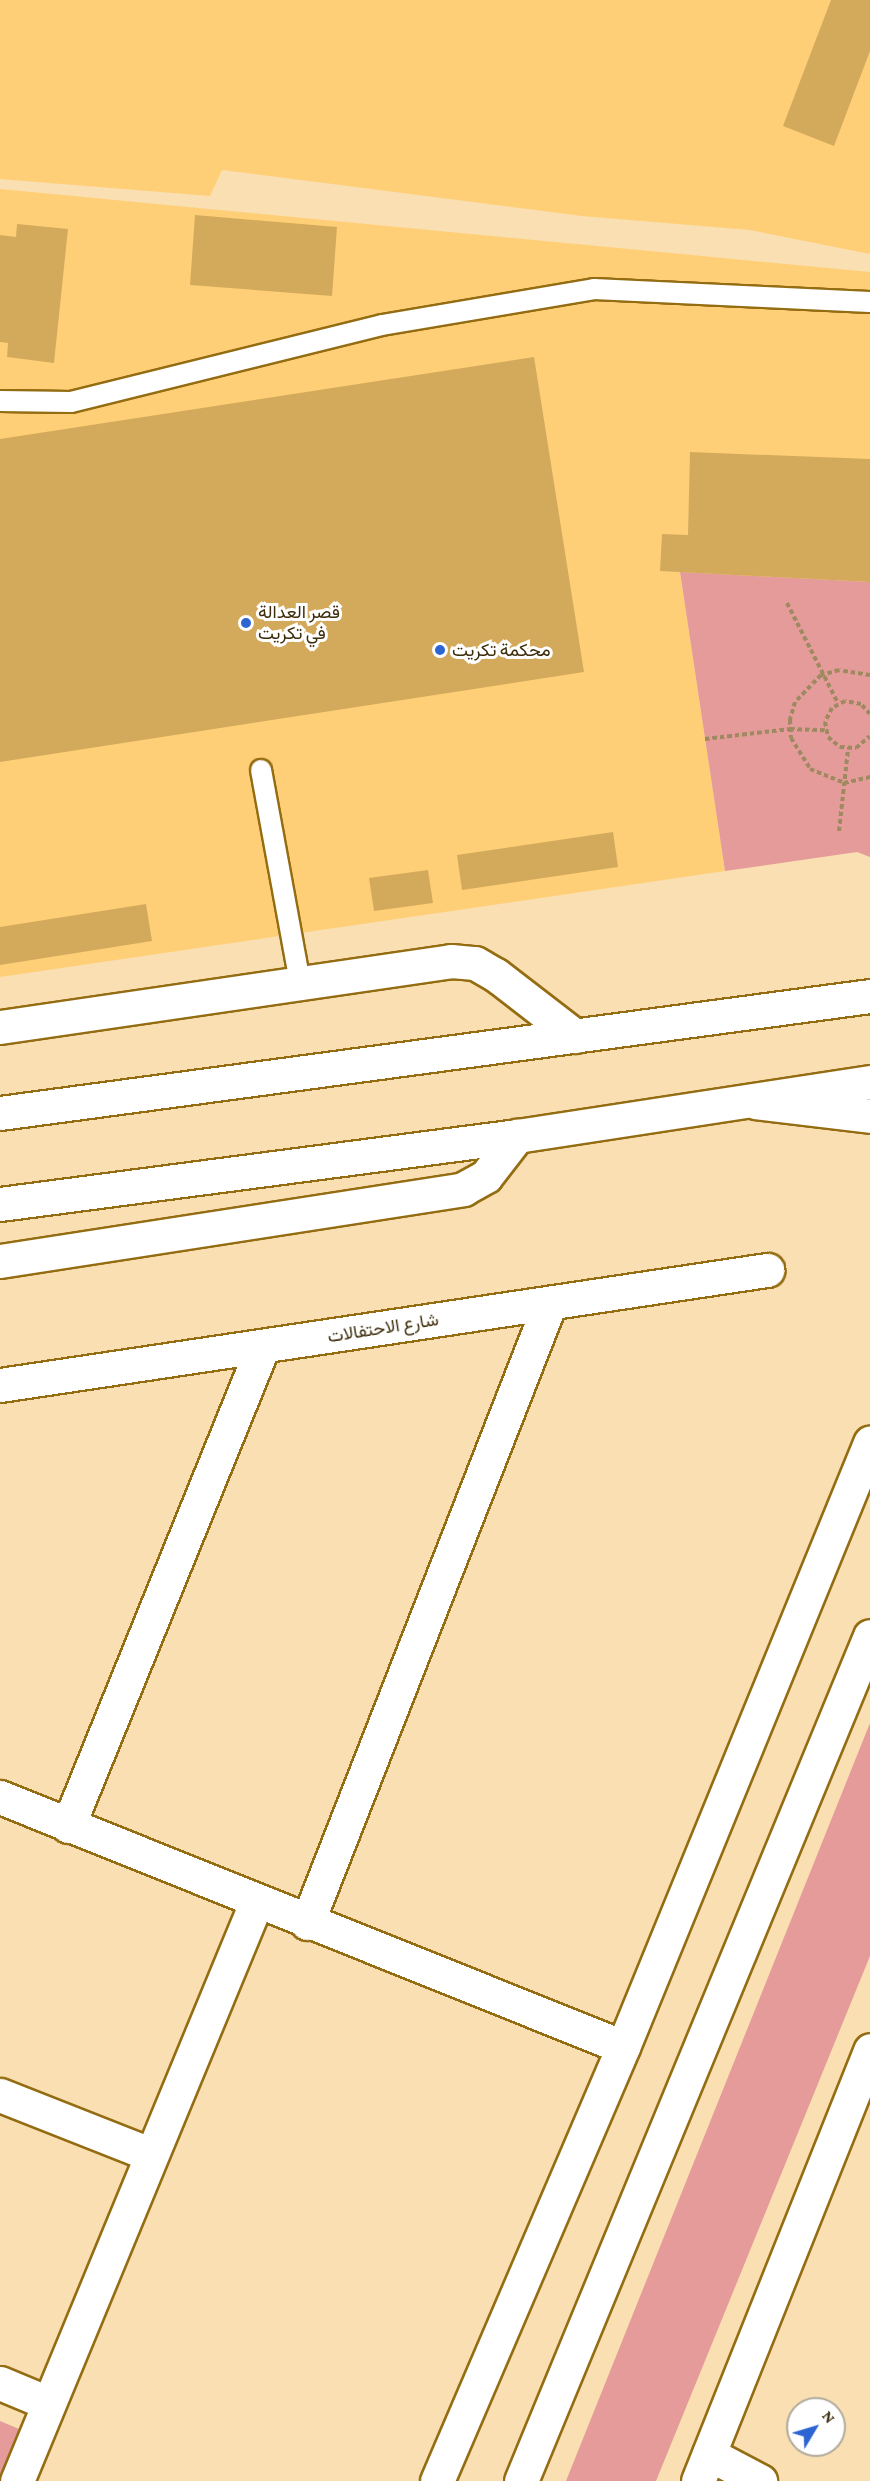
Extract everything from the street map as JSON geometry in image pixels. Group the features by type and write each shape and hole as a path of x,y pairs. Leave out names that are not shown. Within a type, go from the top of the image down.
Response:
{"street":[{"path":"0,1026 451,961 475,963 530,997 575,1036"},
{"path":"0,1113 870,996"},
{"path":"0,1204 517,1136 755,1102 870,1082"},
{"path":"755,1102 870,1116"},
{"path":"0,1261 464,1189 486,1176 517,1136"},
{"name":"شارع الاحتفالات","path":"0,1385 767,1270"},
{"path":"306,1923 550,1303"},
{"path":"68,1826 263,1346"},
{"path":"437,2481 623,2047 870,1443"},
{"path":"521,2481 870,1636"},
{"path":"0,1797 255,1903 623,2047"},
{"path":"17,2481 255,1903"},
{"path":"760,2481 704,2467 870,2050"},
{"path":"0,2094 150,2154"},
{"path":"0,2383 48,2403"}],"lane":[{"path":"0,401 71,402 382,325 594,289 870,302"},
{"path":"261,770 300,982"}],"path":[{"path":"787,603 821,675 838,703"},
{"path":"870,675 839,670 821,675 795,702 790,729 798,755 810,770 844,783 870,777"},
{"path":"848,749 833,743 825,730 827,714 838,703 853,701 869,710"},
{"path":"705,739 790,729 825,730"},
{"path":"848,749 870,736"},
{"path":"839,831 848,749"}],"shaded area":[{"path":"0,0 870,0 870,254 750,230 582,216 222,170 210,196 0,179"},
{"path":"0,189 870,272 870,582 680,573 725,871 0,977"},
{"path":"680,572 870,582 870,857 857,852 725,871"},
{"path":"870,1723 870,1956 656,2481 566,2481"},
{"path":"0,2421 19,2429 0,2475"}],"building":[{"path":"831,0 870,0 870,51 834,146 783,126"},
{"path":"195,215 337,227 332,296 190,285"},
{"path":"17,224 68,229 54,363 7,357 8,343 0,342 0,235 16,237"},
{"path":"534,357 584,672 0,762 0,439"},
{"path":"690,452 870,459 870,582 660,571 662,534 688,535"},
{"path":"613,832 618,867 462,890 457,855"},
{"path":"428,870 433,903 374,911 369,878"},
{"path":"146,904 152,941 0,965 0,927"}],"place":[{"name":"قصر العدالة في تكريت","path":"246,623"},
{"name":"محكمة تكريت","path":"440,650"}]}
